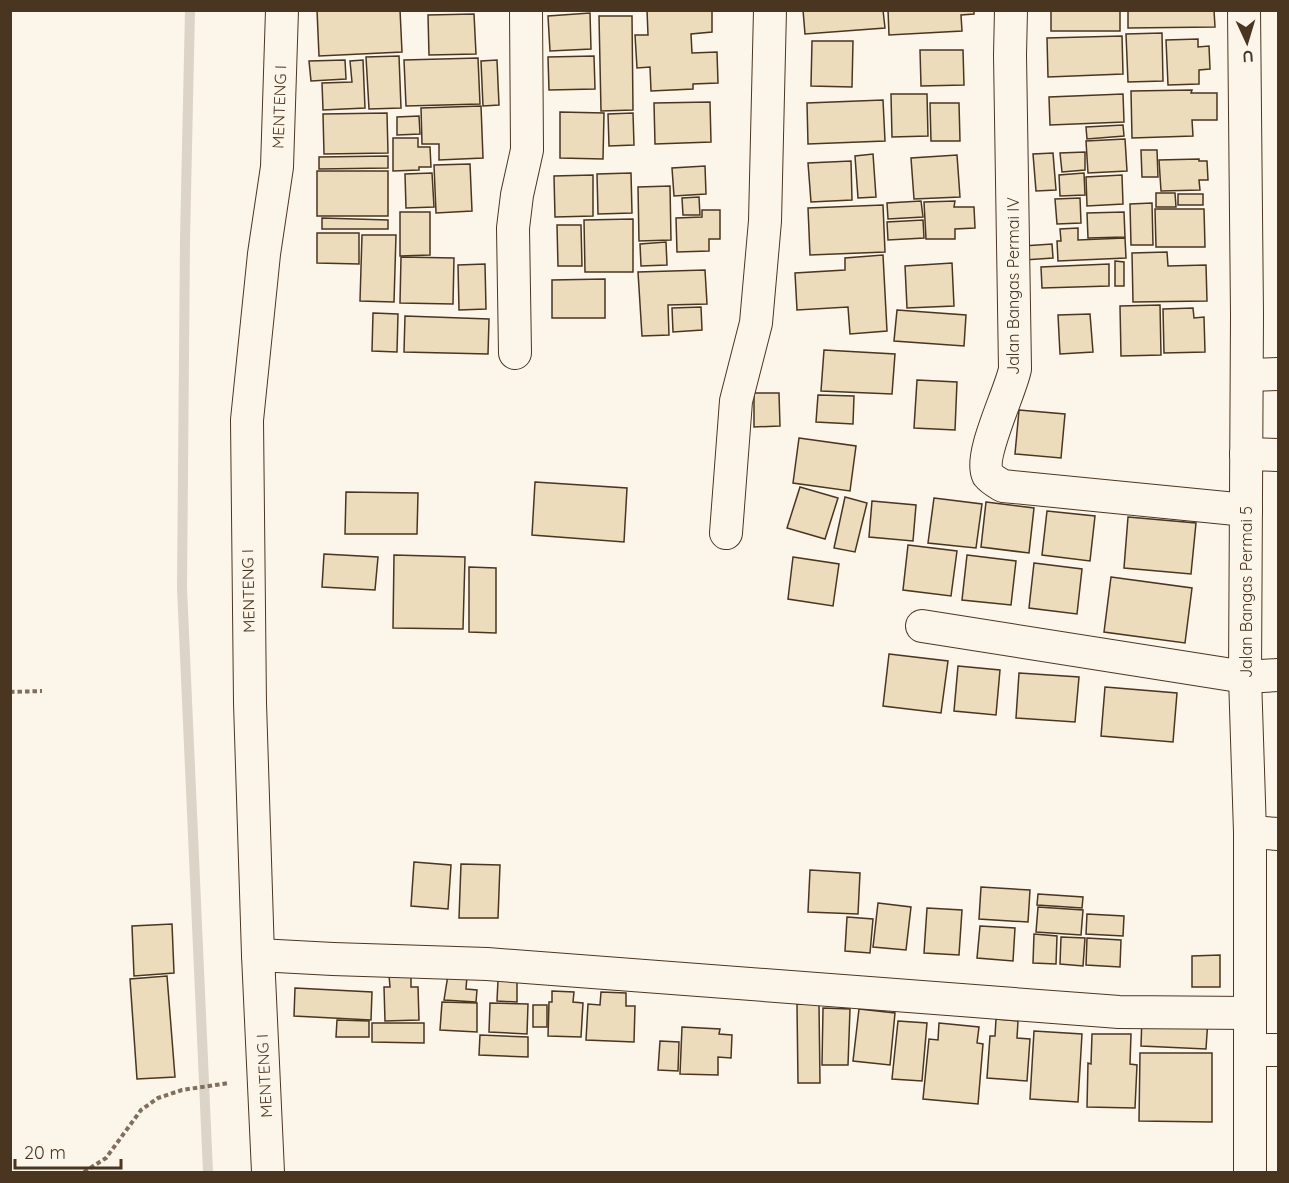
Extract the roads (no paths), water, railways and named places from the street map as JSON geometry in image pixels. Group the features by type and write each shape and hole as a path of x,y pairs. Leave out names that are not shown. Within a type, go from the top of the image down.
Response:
{"street":[{"name":"MENTENG I","path":"268,1173 258,955 250,692 247,420 264,254 277,167 282,10"},
{"path":"515,353 513,228 517,195 527,150 526,10"},
{"path":"726,533 736,400 756,323 765,221 770,10"},
{"name":"Jalan Bangas Permai IV","path":"1011,10 1015,369 1013,382 997,418 986,466 988,474 994,481 1004,486 1246,510"},
{"name":"Jalan Bangas Permai 5","path":"1244,10 1245,677 1264,833 1249,1013 1264,1050 1250,1173"},
{"path":"1246,375 1278,374"},
{"path":"1246,454 1278,455"},
{"path":"922,626 1245,677 1278,675"},
{"path":"258,955 487,964 1119,1012 1249,1013"}],"waterway":[{"path":"190,10 185,239 182,588 208,1172"}]}
